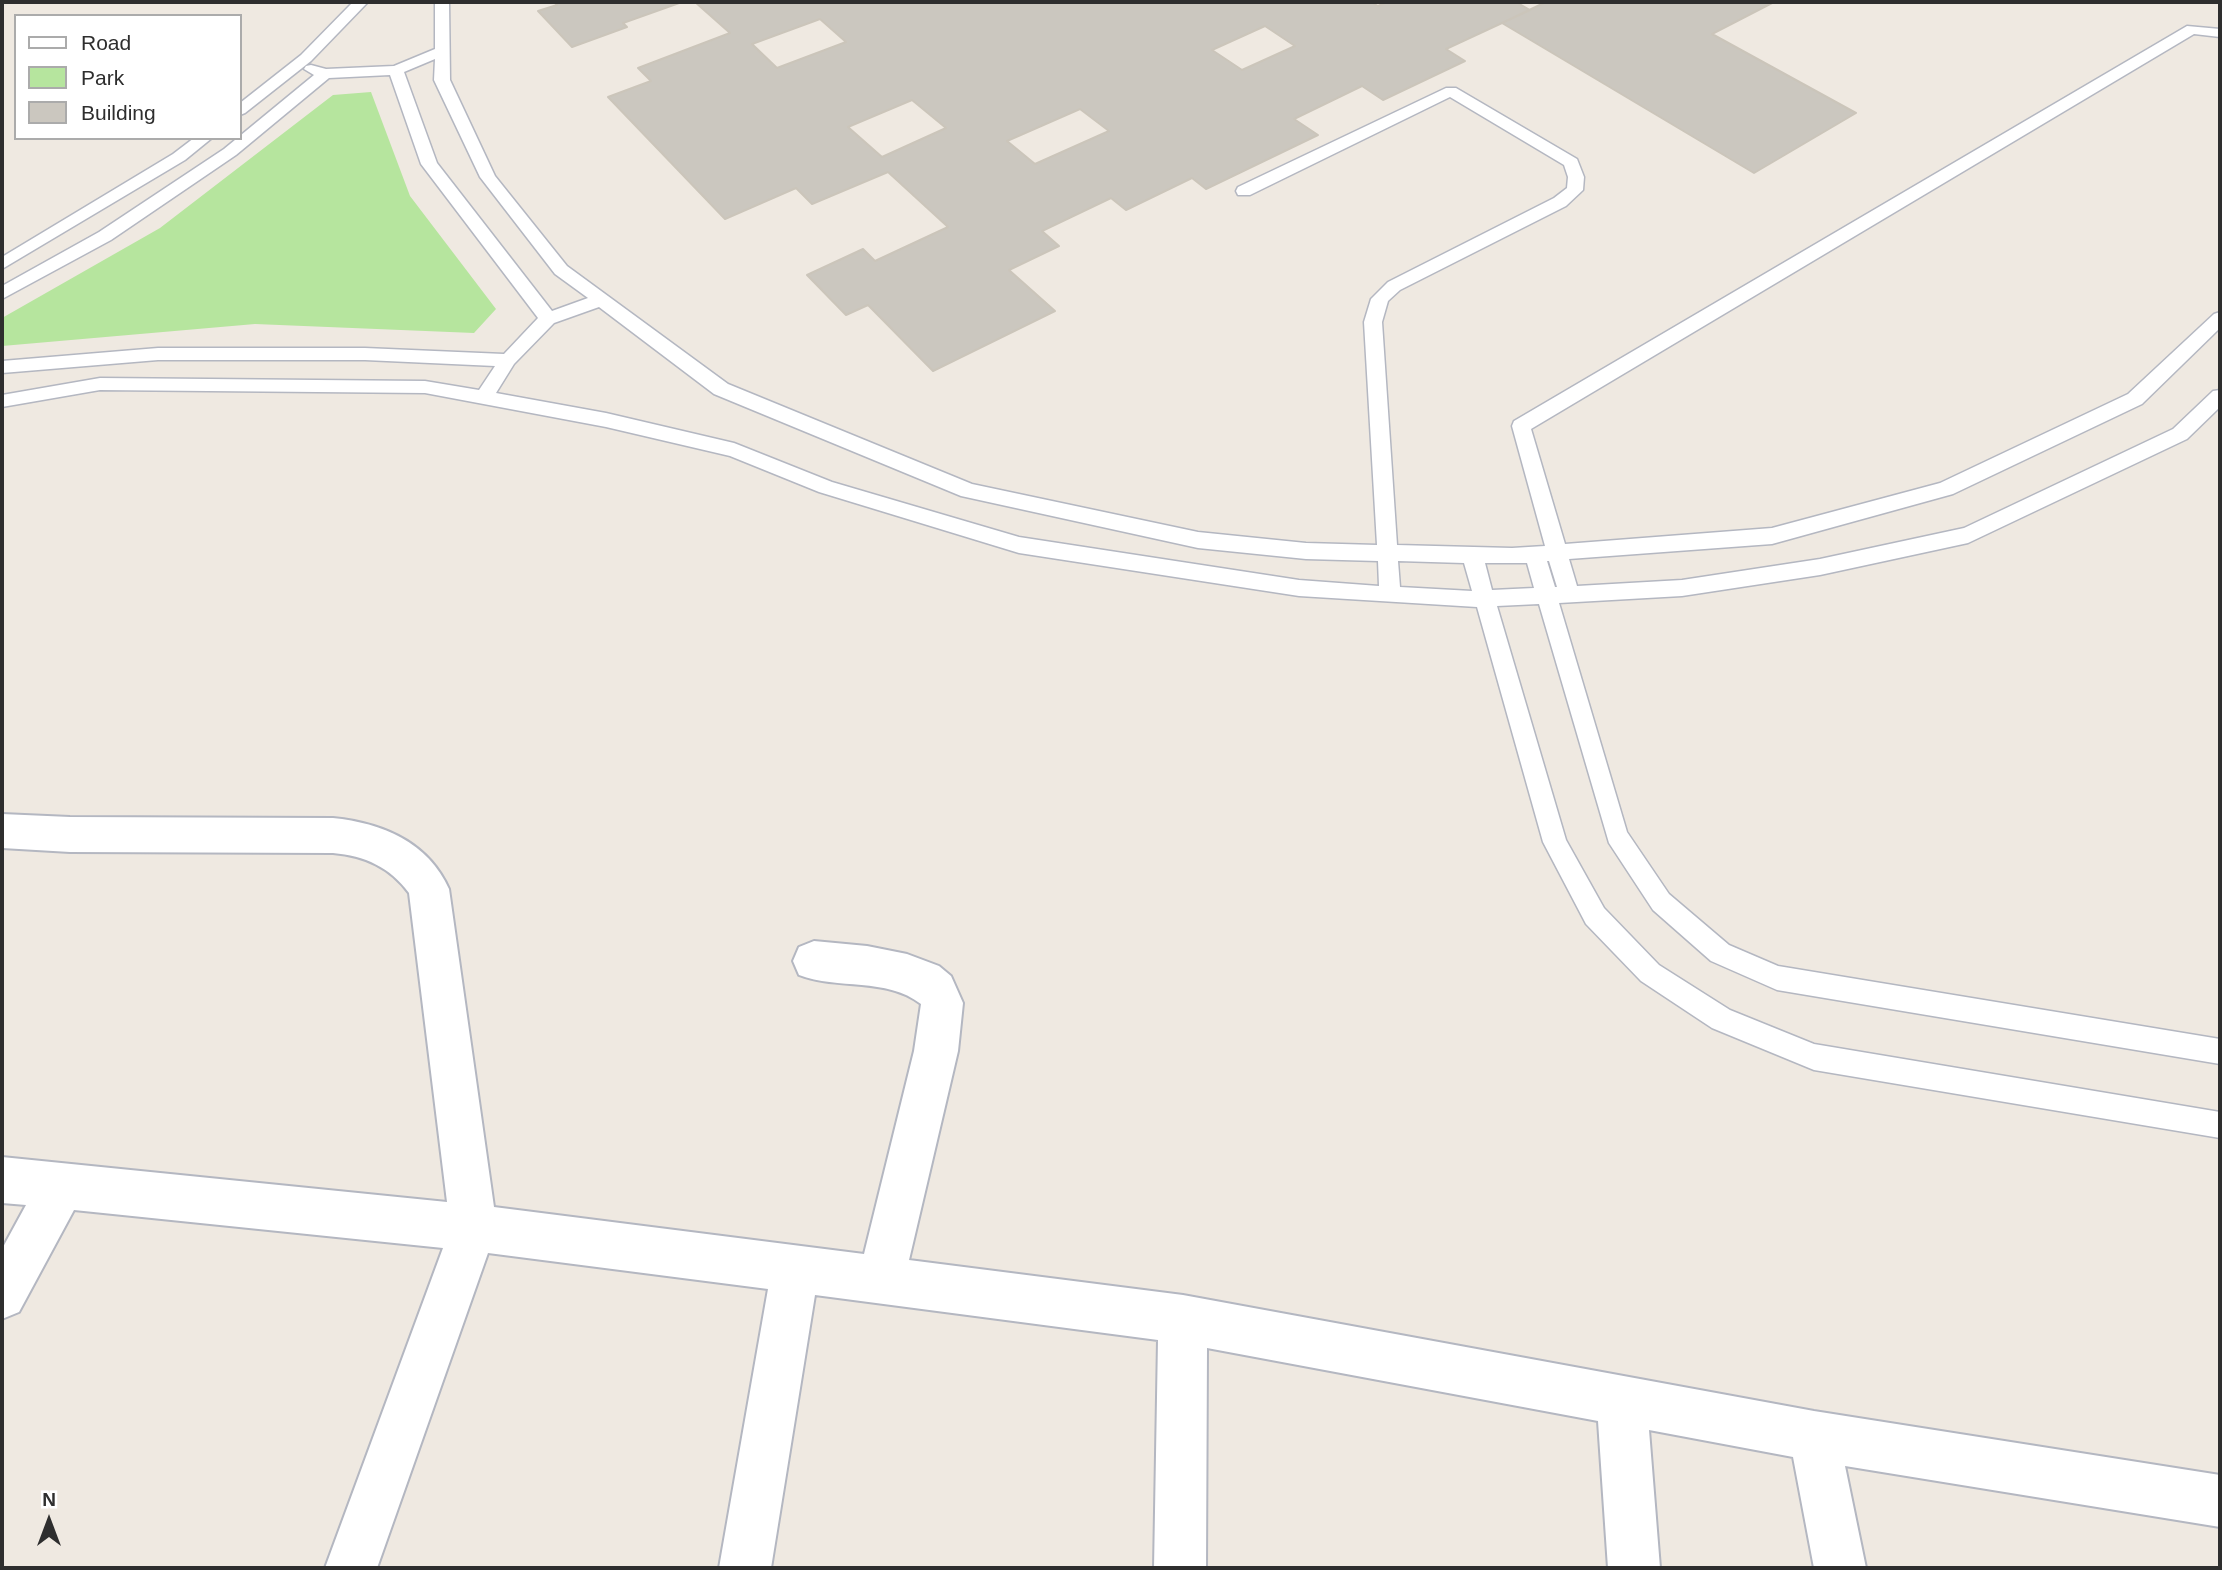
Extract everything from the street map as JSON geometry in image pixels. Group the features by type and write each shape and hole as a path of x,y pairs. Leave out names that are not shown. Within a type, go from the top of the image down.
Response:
{"street":[{"path":"2,831 58,836 204,832 340,836 366,842 399,856 416,868 429,889 474,1228 351,1568"},
{"path":"814,961 907,972 931,982 942,1000 936,1051 881,1280"},
{"path":"2,1180 474,1228 1183,1319 1814,1436 2220,1501"},
{"path":"2,1295 63,1185"},
{"path":"745,1568 795,1269"},
{"path":"1180,1568 1183,1319"},
{"path":"1621,1401 1634,1568"},
{"path":"1814,1436 1840,1568"}],"lane":[{"path":"242,108 298,65 361,2"},
{"path":"442,2 442,80 488,177 561,270 721,389 968,491 1198,540 1306,551 1472,555 1546,554 1772,536 1946,489 2135,399 2220,318"},
{"path":"2220,33 2192,29 1521,426 1546,554 1617,836 1661,902 1720,953 1777,978 2220,1052"},
{"path":"298,65 325,74 396,69 442,51"},
{"path":"396,69 429,164 548,318"},
{"path":"2,293 105,236 219,160 325,74"},
{"path":"1244,191 1451,91 1571,162 1576,177 1575,190 1560,202 1394,286 1380,299 1373,321 1390,594"},
{"path":"2,264 179,157 201,140"},
{"path":"484,398 508,360 548,318 601,300"},
{"path":"2,367 158,354 365,354 508,360"},
{"path":"2,401 100,384 425,387 606,421 734,450 826,487 1019,545 1299,588 1462,600 1695,586 1820,567 1968,535 2180,434 2220,396"},
{"path":"1472,555 1555,842 1595,916 1650,973 1721,1019 1814,1057 2220,1125"}],"green space":[{"path":"371,92 410,196 496,309 474,333 255,324 2,346 2,318 160,228 333,95"}],"building":[{"path":"554,2 682,2 623,23 627,27 572,47 538,11 557,5"},
{"path":"695,2 1371,2 1378,6 1387,2 1516,2 1530,10 1446,49 1465,61 1383,100 1362,86 1294,119 1318,135 1206,189 1192,178 1126,210 1111,198 1042,231 1059,246 1009,270 1055,311 933,371 868,305 846,315 807,275 863,249 875,261 948,227 888,172 812,204 796,188 725,219 608,97 651,81 638,68 730,33","holes":["820,19 846,42 777,68 752,44","1265,26 1295,46 1242,70 1212,50","912,100 946,128 882,157 848,127","1080,109 1109,131 1035,164 1007,141"]},
{"path":"1546,2 1774,2 1712,34 1856,113 1754,173 1502,23"}]}
